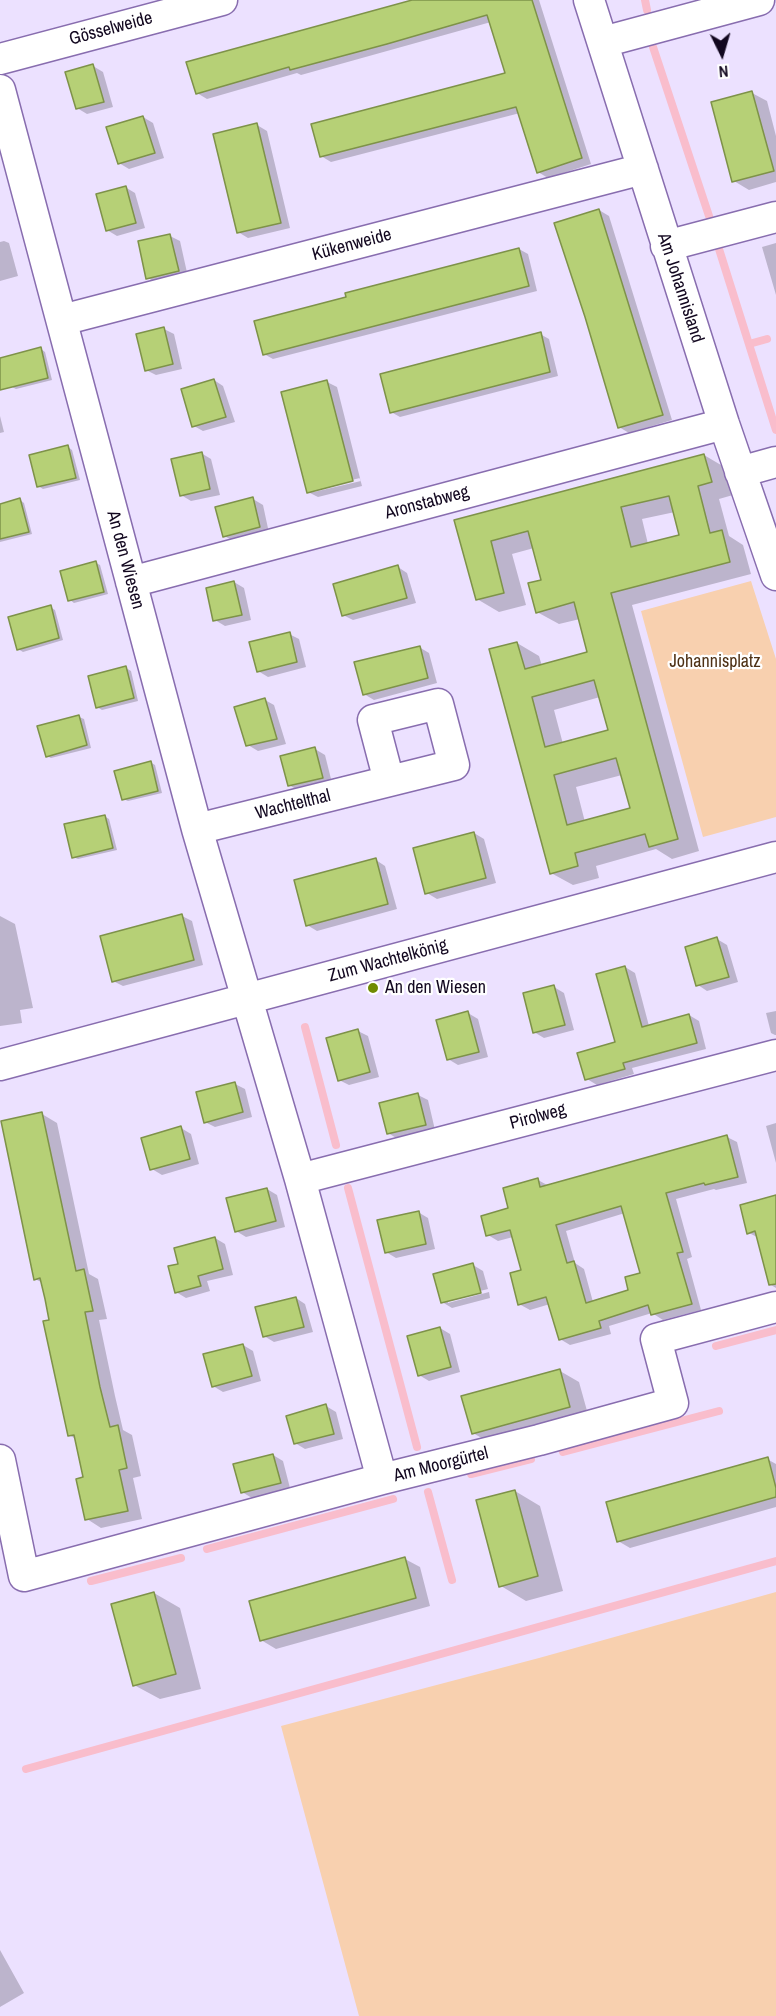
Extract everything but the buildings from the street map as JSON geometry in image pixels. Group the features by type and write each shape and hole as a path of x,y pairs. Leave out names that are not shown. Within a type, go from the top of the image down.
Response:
{"street":[{"name":"Gösselweide","path":"0,59 222,0"},
{"name":"Am Johannisland","path":"589,0 666,246 776,575"},
{"path":"603,42 759,0"},
{"name":"An den Wiesen","path":"0,90 197,829 300,1179 382,1479"},
{"name":"Kükenweide","path":"62,320 643,169"},
{"path":"666,246 776,217"},
{"name":"Aronstabweg","path":"131,582 724,424"},
{"path":"740,472 776,462"},
{"name":"Wachtelthal","path":"197,829 389,781"},
{"name":"Zum Wachtelkönig","path":"0,1065 776,857"},
{"name":"Pirolweg","path":"300,1179 776,1055"},
{"name":"Am Moorgürtel","path":"0,1460 24,1576 673,1403 656,1340 776,1308"}],"green space":[{"name":"Johannisplatz","path":"751,581 776,659 776,817 703,837 641,611"},
{"path":"776,1592 776,2016 359,2016 281,1726"}],"waterway":[{"path":"645,0 647,10"},
{"path":"653,47 709,216"},
{"path":"719,249 776,430"},
{"path":"749,344 767,339"},
{"path":"305,1027 336,1145"},
{"path":"348,1188 417,1447"},
{"path":"716,1346 776,1330"},
{"path":"563,1452 719,1411"},
{"path":"471,1474 531,1459"},
{"path":"428,1492 452,1580"},
{"path":"207,1549 393,1499"},
{"path":"91,1581 181,1558"},
{"path":"26,1769 776,1561"}],"place":[{"name":"An den Wiesen","path":"373,988"}]}
